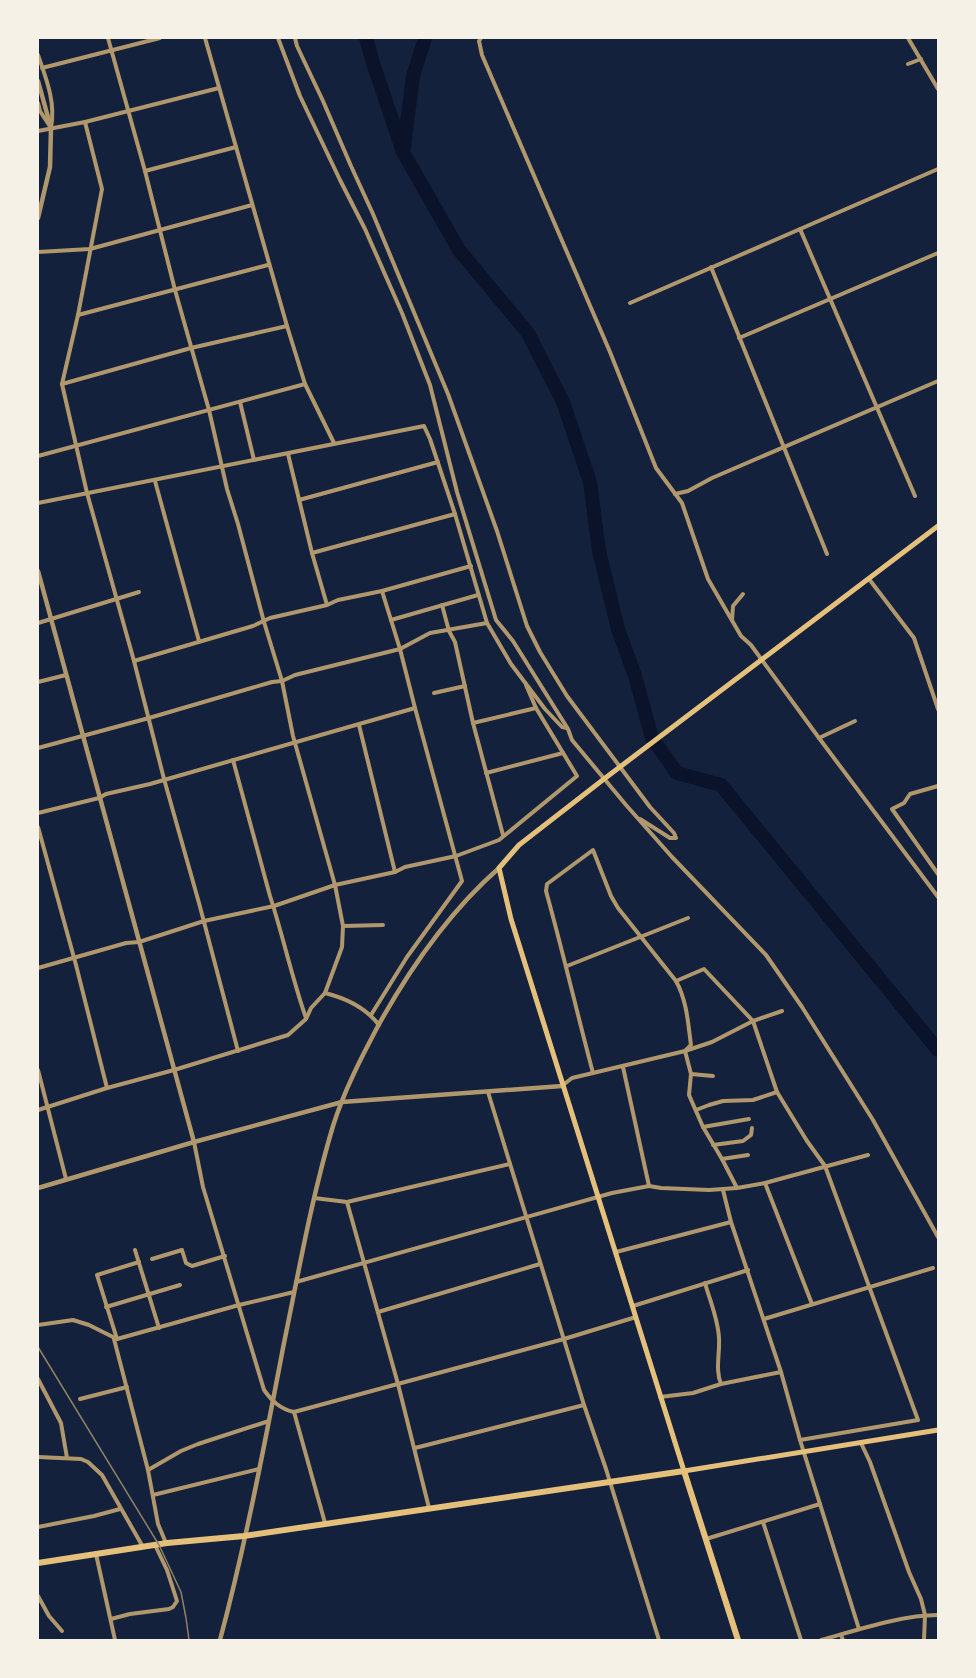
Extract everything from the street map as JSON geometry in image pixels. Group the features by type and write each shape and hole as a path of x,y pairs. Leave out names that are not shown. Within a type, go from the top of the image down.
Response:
{"highway":[{"path":"38,1563 155,1545 244,1536 684,1471 738,1641"}],"main road":[{"path":"939,526 614,771 519,845 499,868 510,919 684,1471 939,1430"}],"street":[{"path":"38,1110 288,1035 306,1019 311,1008 325,993 342,947 343,926 335,885 295,741 282,681 227,489 209,410 108,38"},
{"path":"42,68 160,38"},
{"path":"205,38 286,326 305,384 333,443"},
{"path":"278,38 300,96 379,260 430,385 457,492 496,620 513,641 568,729 572,740 672,857 766,955 802,1007 873,1120 939,1237"},
{"path":"295,38 373,214 448,394 497,531 527,626 567,696 676,838 670,838 637,818"},
{"path":"481,38 479,41 482,55 610,352 656,468 682,503 708,579 741,636 752,645 939,897"},
{"path":"908,38 939,89"},
{"path":"38,55 53,115 50,167 38,218"},
{"path":"908,64 921,59"},
{"path":"38,81 51,128"},
{"path":"38,131 86,122 219,88"},
{"path":"38,104 51,128"},
{"path":"86,122 102,189 78,315 62,384 87,493 238,1051"},
{"path":"145,171 236,147"},
{"path":"630,303 939,169"},
{"path":"38,252 90,249 252,206"},
{"path":"800,229 915,496"},
{"path":"739,338 939,253"},
{"path":"78,315 268,265"},
{"path":"711,267 827,554"},
{"path":"62,384 191,348 286,326"},
{"path":"675,494 688,491 939,381"},
{"path":"38,456 305,384"},
{"path":"240,402 254,460"},
{"path":"38,503 424,426 455,514 487,623 511,664 545,709 562,727 568,729"},
{"path":"288,454 327,605"},
{"path":"299,500 438,462"},
{"path":"155,481 199,641"},
{"path":"312,553 455,514"},
{"path":"134,661 264,622 270,618 382,591 471,566"},
{"path":"38,572 194,1142 203,1187 264,1390 272,1402 294,1412 564,1339 636,1317"},
{"path":"868,578 914,638 939,709"},
{"path":"371,1015 407,957 462,881 400,649 382,591"},
{"path":"38,623 139,592"},
{"path":"732,621 733,606 743,594"},
{"path":"391,620 478,595"},
{"path":"442,605 454,642 503,835"},
{"path":"38,748 282,681 295,675 400,649 430,633 487,623"},
{"path":"38,682 66,675"},
{"path":"38,968 126,943 139,942 204,921 274,906 335,885 456,856 499,840 577,777 536,708 523,679"},
{"path":"434,693 465,686"},
{"path":"38,813 99,798 106,794 415,708"},
{"path":"473,723 536,708"},
{"path":"819,738 855,721"},
{"path":"359,725 395,872"},
{"path":"486,773 563,753"},
{"path":"233,760 292,977 306,1019"},
{"path":"939,786 910,794 904,803 892,809 939,874"},
{"path":"38,827 107,1088"},
{"path":"593,1074 546,891 547,884 593,850 618,908 676,981 686,1006 691,1045 686,1051"},
{"path":"220,1641 259,1469 314,1198 342,1102 360,1060 392,1001 434,938 477,887 499,868"},
{"path":"567,966 687,918"},
{"path":"343,926 382,925"},
{"path":"676,981 704,969 753,1021 777,1092 825,1166 918,1420 800,1440"},
{"path":"325,993 345,1000 371,1015 379,1025"},
{"path":"38,1188 342,1102 562,1086 572,1078 686,1051 712,1042 753,1021 782,1011"},
{"path":"686,1051 691,1074 689,1095 737,1188"},
{"path":"623,1067 649,1186"},
{"path":"38,1070 66,1179"},
{"path":"691,1074 713,1076"},
{"path":"488,1092 658,1641"},
{"path":"696,1110 723,1101 753,1100 777,1092"},
{"path":"703,1126 749,1119"},
{"path":"713,1145 743,1141 752,1135 752,1128"},
{"path":"722,1158 748,1155"},
{"path":"296,1282 597,1197 649,1186 723,1190 737,1188 765,1183 868,1155"},
{"path":"314,1198 347,1202 510,1164"},
{"path":"765,1183 812,1304"},
{"path":"723,1190 731,1222 781,1372 859,1629"},
{"path":"347,1202 398,1384 429,1509"},
{"path":"615,1252 731,1222"},
{"path":"135,1250 159,1328"},
{"path":"152,1259 182,1250 186,1263 192,1266 225,1256"},
{"path":"139,1262 97,1275 148,1470 158,1524 167,1544"},
{"path":"378,1312 540,1264"},
{"path":"764,1319 933,1268"},
{"path":"633,1306 748,1270"},
{"path":"705,1283 719,1337 718,1377 721,1384"},
{"path":"106,1307 180,1284"},
{"path":"38,1325 73,1320 89,1325 115,1339 294,1292"},
{"path":"660,1397 693,1393 721,1384 781,1372"},
{"path":"38,1379 61,1423 67,1458"},
{"path":"80,1399 127,1387"},
{"path":"415,1448 584,1405"},
{"path":"294,1412 325,1523"},
{"path":"148,1470 181,1450 269,1421"},
{"path":"861,1443 870,1462 925,1615 924,1641"},
{"path":"38,1457 81,1459 88,1462 102,1475 144,1547"},
{"path":"153,1495 259,1469"},
{"path":"706,1539 820,1504"},
{"path":"38,1527 120,1509"},
{"path":"763,1522 801,1641"},
{"path":"111,1619 169,1609 176,1604 167,1570 155,1545"},
{"path":"96,1554 115,1641"},
{"path":"38,1596 49,1616 62,1631"},
{"path":"821,1641 859,1629 925,1615 939,1615"},
{"path":"841,1635 843,1641"}],"waterway":[{"path":"366,38 403,152 459,250 528,333 563,402 590,482 599,551 618,629 635,676 652,738 677,773 721,785 938,1050"},
{"path":"404,147 413,76 425,38"}],"tram line":[{"path":"38,1347 159,1545 181,1592 189,1640"}]}
